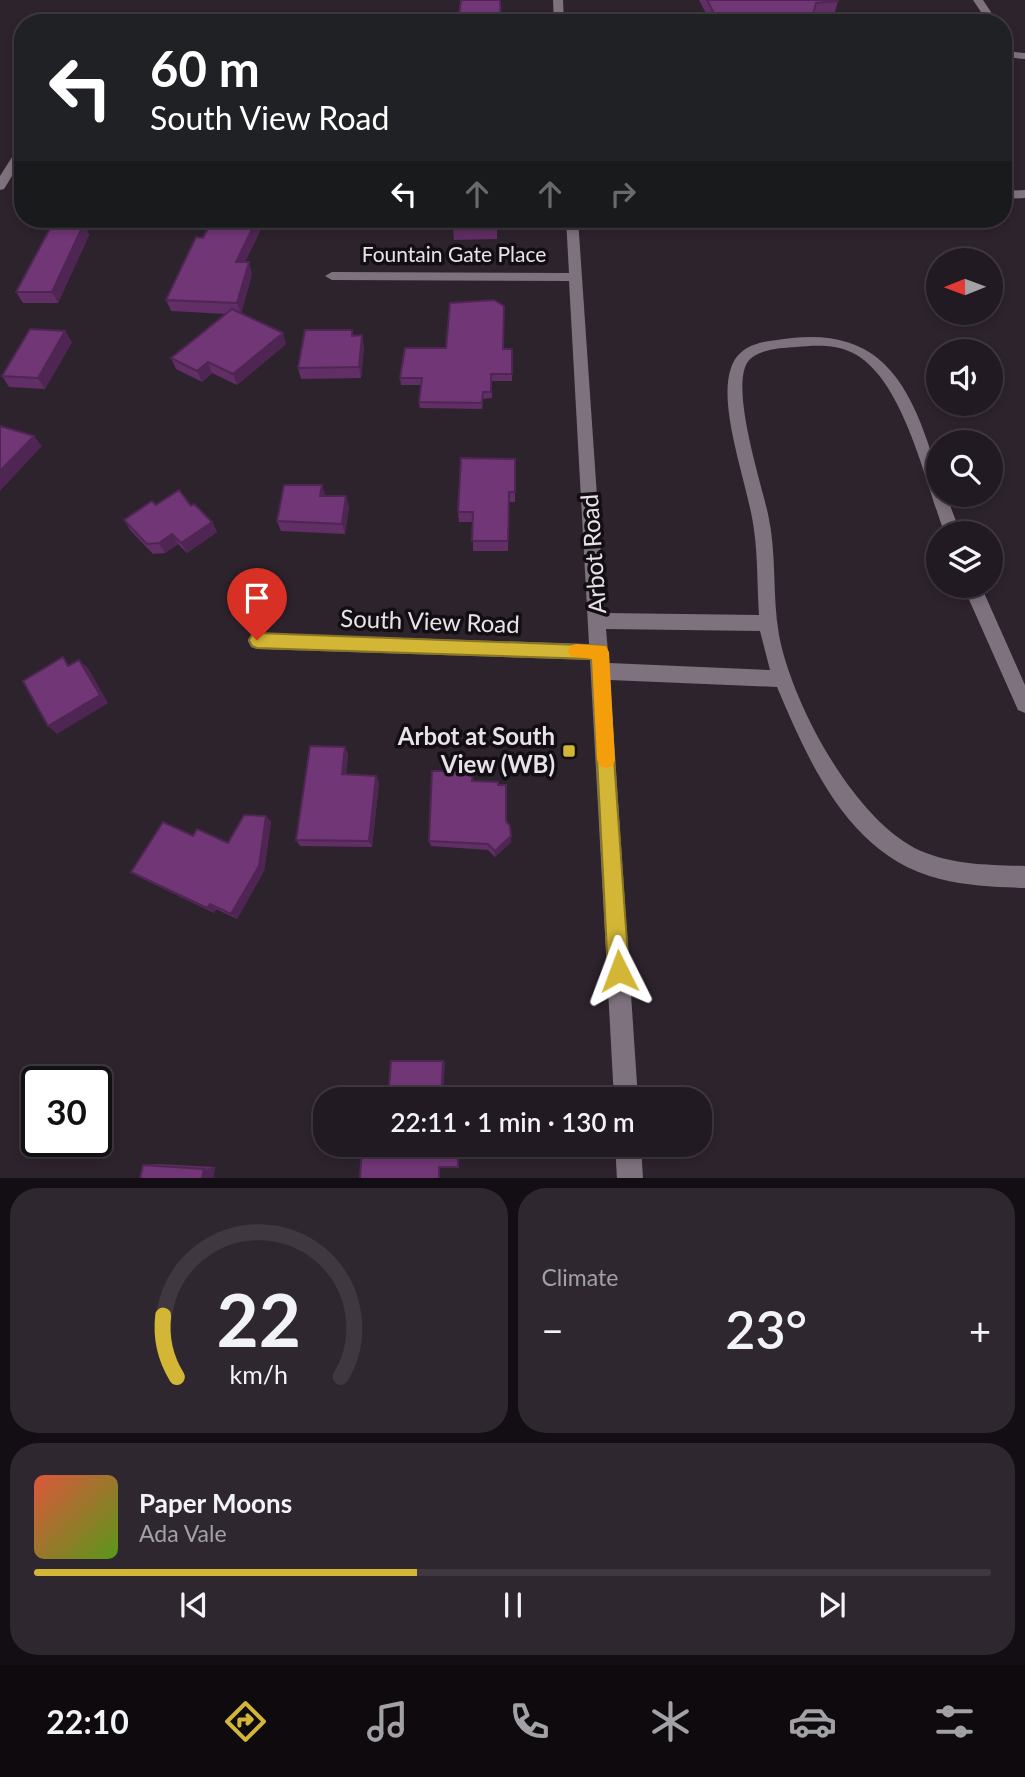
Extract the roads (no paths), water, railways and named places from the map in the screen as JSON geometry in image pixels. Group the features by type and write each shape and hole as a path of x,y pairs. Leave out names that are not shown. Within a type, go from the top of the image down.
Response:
{"street":[{"path":"0,186 14,163"},
{"name":"Arbot Road","path":"572,228 625,1087"},
{"name":"Fountain Gate Place","path":"332,276 575,277"},
{"path":"926,462 900,390 885,368 867,355 835,342 801,341 765,348 742,358 735,376 737,410 764,534 768,623 776,663 835,786 848,806 872,830 916,860 965,874 1025,877"},
{"path":"977,598 1025,704"},
{"path":"598,621 768,623"},
{"name":"South View Road","path":"257,640 601,661 783,679"},
{"path":"629,1157 630,1178"}],"place":[{"name":"Arbot at South View (WB)","path":"569,751"}]}
